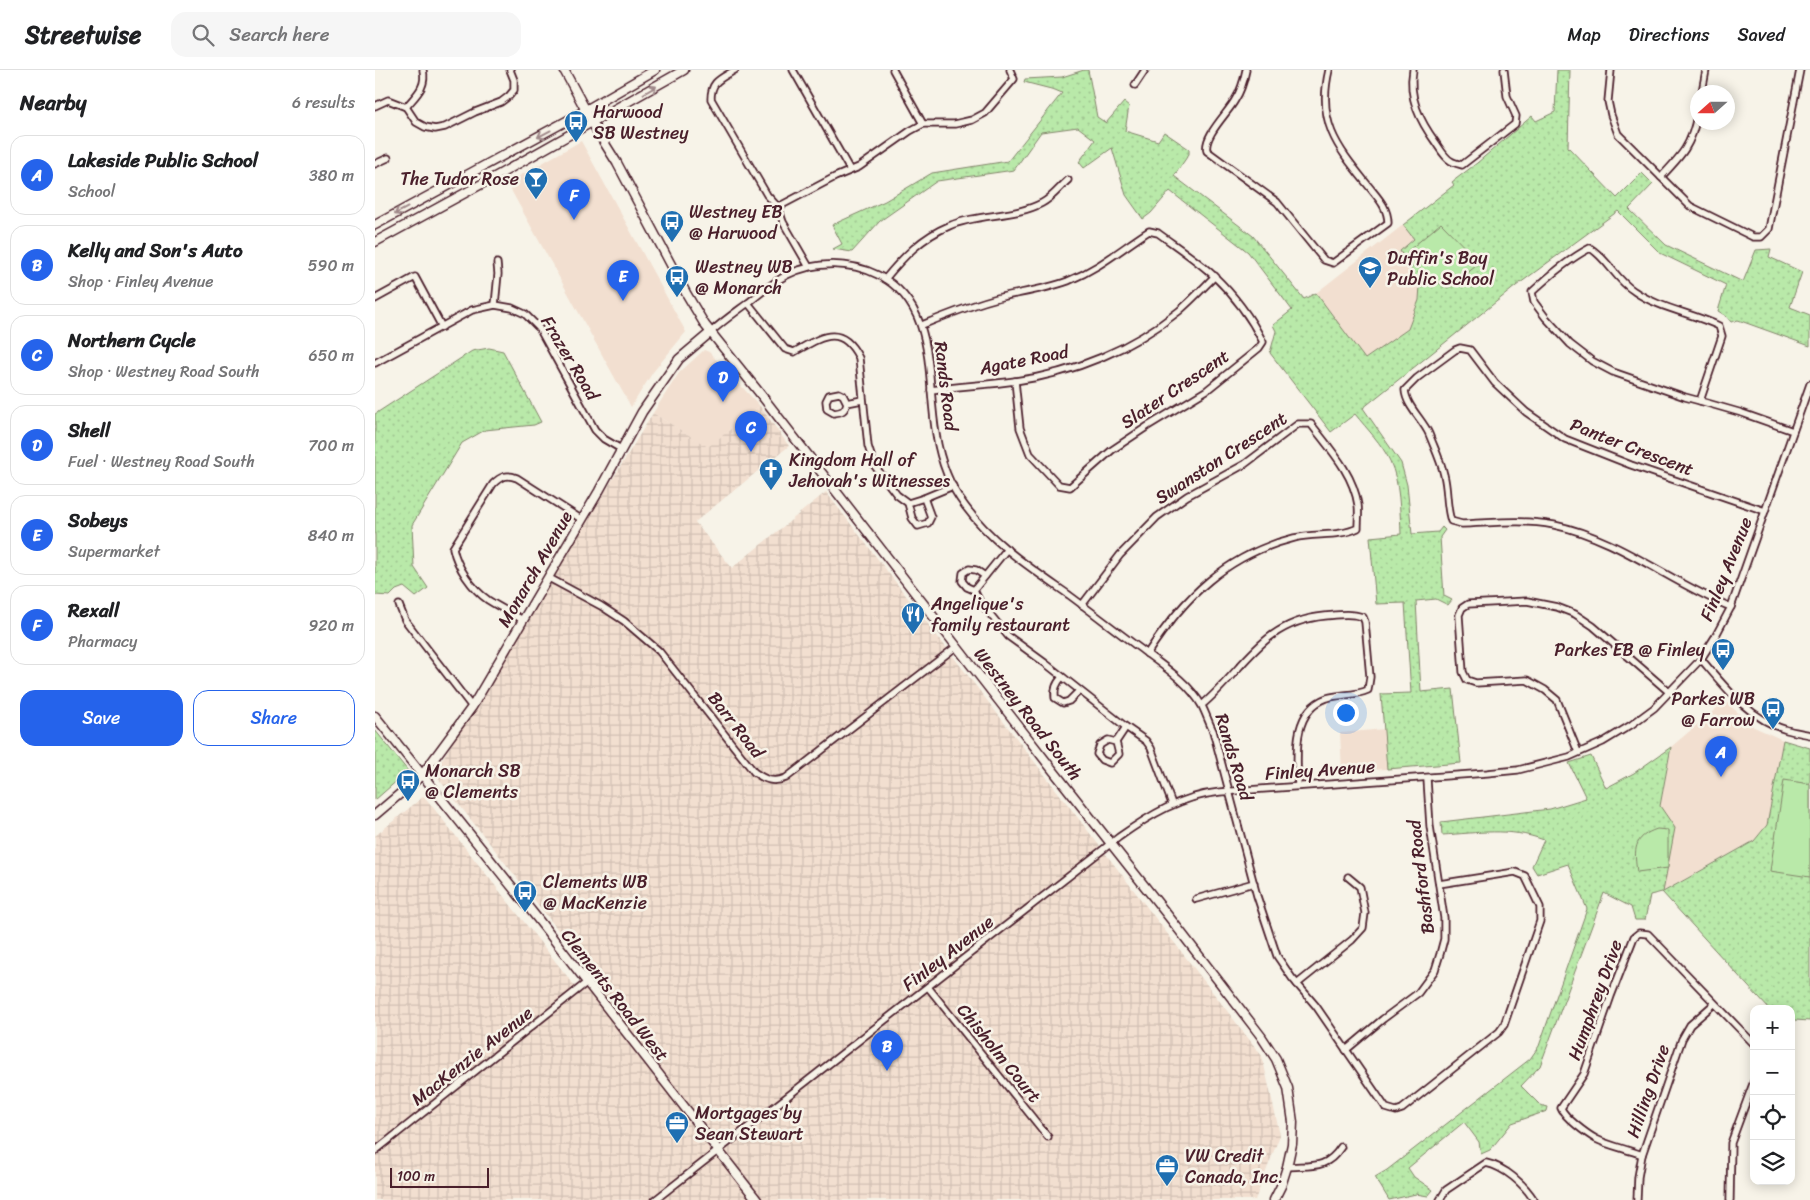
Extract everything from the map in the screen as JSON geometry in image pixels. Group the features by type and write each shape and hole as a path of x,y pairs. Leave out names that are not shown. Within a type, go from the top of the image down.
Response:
{"main road":[{"name":"Westney Road South","path":"564,70 705,325 1164,910 1276,1059 1288,1088 1293,1122 1287,1167 1274,1200"},
{"path":"375,225 586,110 655,70"},
{"path":"375,242 683,70"},
{"name":"Monarch Avenue","path":"375,815 422,775 472,708 549,578 642,412 679,359 711,332"},
{"name":"Clements Road West","path":"375,716 757,1200"}],"street":[{"path":"406,107 420,91 425,81 423,70"},
{"path":"375,106 389,100 406,107 416,122 425,127 445,128 475,112 501,102 509,96 514,90 514,80 510,70"},
{"path":"735,70 717,80 711,88 711,100 767,195 778,207 783,222 809,267"},
{"path":"793,70 850,170"},
{"path":"893,70 923,124"},
{"path":"778,207 871,160 910,131 923,124 955,124 972,120 985,113 1011,85 1014,78 1010,70"},
{"path":"1135,85 1145,70"},
{"path":"1246,70 1236,99 1206,144 1207,151 1277,202 1324,260 1333,264 1387,223 1388,214 1380,200 1340,150 1330,129 1325,108 1329,70"},
{"path":"1413,70 1411,80 1414,101 1423,124 1451,162 1462,165 1515,124 1516,116 1507,96 1503,70"},
{"path":"1611,70 1609,101 1611,115 1618,134 1690,206 1753,237 1761,237 1769,229 1800,70"},
{"path":"1703,85 1706,70"},
{"path":"1661,177 1685,152 1694,130"},
{"path":"375,164 388,158"},
{"path":"885,279 913,247 930,235 965,220 1024,210 1043,202 1068,180"},
{"name":"Slater Crescent","path":"922,325 999,298 1046,288 1070,280 1094,269 1149,231 1158,233 1215,276 1257,329 1263,342 1259,348 1207,390 1112,450 1070,487 1059,485 1030,454 1020,428 1015,381"},
{"path":"1700,401 1721,336 1719,326 1634,292 1623,283 1599,254 1590,248 1578,254 1532,292 1535,302 1546,318 1570,344 1592,361 1620,374 1685,397 1742,413 1793,431"},
{"path":"495,305 497,264"},
{"name":"Rands Road","path":"711,332 785,276 809,267 828,265 862,268 885,279 902,294 919,317 922,325 935,432 942,460 953,486 964,505 981,526 1007,549 1147,654 1185,685 1202,705 1213,731 1267,930 1277,956 1316,1006 1386,1108 1395,1112 1402,1109 1499,1032 1504,1025 1540,921 1540,908 1525,876 1515,872 1439,884"},
{"name":"Agate Road","path":"931,390 1015,381 1090,362 1120,349 1145,335 1179,310 1215,276"},
{"path":"375,299 415,277 441,327"},
{"path":"748,303 785,349 794,352 822,336 831,336 840,338 854,350 859,358 868,446 874,465 897,496 908,503 912,518 918,526 929,523 931,517 924,498"},
{"name":"Frazer Road","path":"375,363 472,310 495,305 512,308 525,314 539,328 595,430 604,439 621,449"},
{"name":"Panter Crescent","path":"1731,607 1581,532 1530,522 1462,524 1451,521 1448,513 1445,476 1427,429 1406,397 1405,390 1417,378 1455,350 1460,348 1470,350 1495,383 1526,412 1565,439 1631,465 1765,512"},
{"name":"Finley Avenue","path":"655,1200 1111,844 1147,817 1172,804 1205,794 1299,786 1427,779 1518,770 1569,756 1603,742 1631,725 1654,708 1701,659 1731,607 1810,384"},
{"path":"847,403 862,400"},
{"name":"Swanston Crescent","path":"1082,605 1120,555 1157,518 1187,496 1245,464 1298,424 1311,424 1348,473 1355,490 1358,506 1358,528 1349,532 1303,536 1285,541 1234,562 1196,591 1180,609 1147,654"},
{"path":"523,620 487,600 477,592 457,561 453,548 493,484 499,478 509,475 517,478 581,519"},
{"path":"908,503 953,486"},
{"path":"974,590 1007,549"},
{"path":"985,576 976,570 969,569 963,573 962,581 967,587 974,590 979,602 1008,636 1146,741 1151,748 1172,804"},
{"name":"Barr Road","path":"549,578 601,606 639,633 659,651 754,772 763,779 771,781 786,778 957,646"},
{"path":"1578,752 1557,700 1545,690 1527,680 1476,683 1467,680 1463,672 1459,615 1462,608 1468,604 1527,601 1557,607 1575,614 1593,626 1669,692"},
{"path":"399,605 405,620 472,708"},
{"path":"1202,705 1217,693 1258,645 1291,624 1314,617 1352,614 1363,617 1370,678 1368,690 1359,694 1329,698 1310,708 1298,733 1299,786"},
{"path":"1701,659 1736,699 1763,720 1786,730 1810,734"},
{"path":"1062,677 1056,684 1055,698 1063,703 1069,702 1079,691"},
{"path":"1116,742 1126,727"},
{"name":"Bashford Road","path":"1345,1050 1418,993 1435,970 1444,939 1444,918 1430,826 1427,779"},
{"path":"1297,984 1352,940 1363,928 1365,912 1360,887 1348,877"},
{"path":"1196,899 1254,884"},
{"name":"Humphrey Drive","path":"1641,1155 1596,1139 1568,1118 1561,1108 1584,1074 1617,978 1635,937 1639,933 1648,934 1750,1040"},
{"name":"MacKenzie Avenue","path":"375,1151 586,983"},
{"name":"Chisholm Court","path":"928,987 1048,1137"},
{"name":"Hilling Drive","path":"1637,1200 1641,1155 1682,1039 1690,1025 1714,1004"},
{"path":"1730,1200 1729,1168 1731,1143 1750,1092"},
{"path":"1287,1167 1323,1164 1334,1157 1341,1147"},
{"path":"1440,1200 1446,1190 1486,1163 1494,1164 1525,1187 1534,1200"}],"shaded area":[{"path":"581,141 686,332 653,372 631,407 507,183"},
{"name":"Duffin's Bay Public School","path":"1403,225 1414,239 1400,251 1420,285 1419,300 1408,329 1365,360 1316,293"},
{"path":"704,350 709,352 760,406 708,448 653,413 679,373"},
{"path":"760,406 789,446 695,522 732,568 826,492 1262,1056 1280,1135 1255,1200 375,1200 375,836 424,796 575,986 592,973 434,773 653,413 708,447"},
{"path":"1725,701 1754,727 1783,740 1767,825 1754,841 1662,892 1674,828 1660,807 1671,747"},
{"path":"1385,729 1387,769 1342,771 1340,733"}],"green space":[{"path":"1088,70 1097,117 1106,123 1124,102 1129,106 1125,131 1158,141 1164,132 1189,149 1189,154 1174,176 1253,236 1304,299 1316,293 1365,359 1408,329 1419,300 1420,285 1400,251 1414,239 1403,225 1454,185 1452,182 1532,116 1536,121 1555,112 1557,70 1570,70 1568,147 1617,198 1642,173 1653,184 1629,209 1666,245 1743,282 1756,250 1771,249 1769,257 1802,272 1790,307 1810,315 1810,346 1738,320 1731,322 1718,311 1726,285 1660,253 1618,211 1516,286 1363,408 1401,463 1407,485 1412,534 1438,532 1442,527 1445,530 1440,537 1444,596 1452,600 1448,605 1436,599 1416,601 1421,692 1453,689 1461,763 1387,769 1381,694 1411,693 1405,603 1376,604 1370,537 1401,534 1396,478 1383,449 1355,414 1331,432 1270,353 1276,331 1273,325 1292,310 1248,252 1170,191 1151,213 1143,219 1126,195 1112,148 1084,168 1079,162 1095,140 1078,127 1041,132 1014,170 937,181 880,221 852,252 833,249 842,244 832,225 885,201 932,173 1008,161 1062,93 1024,82 1025,79 1062,77"},
{"path":"1441,223 1480,263 1448,288 1427,277 1407,252"},
{"path":"489,348 503,351 541,422 534,425 485,430 462,443 412,525 414,567 428,588 416,597 404,587 396,590 390,596 375,595 375,414 472,351"},
{"path":"375,730 408,771 375,800"},
{"path":"1783,740 1810,748 1810,1021 1795,1020 1795,1005 1765,1005 1662,892 1650,895 1645,920 1635,920 1631,907 1604,893 1540,1066 1521,1086 1540,1105 1548,1107 1547,1111 1512,1123 1490,1150 1481,1154 1479,1142 1464,1122 1408,1168 1414,1177 1433,1190 1428,1196 1416,1194 1389,1200 1375,1177 1387,1170 1530,1059 1539,1046 1587,909 1568,864 1537,874 1532,866 1544,840 1506,832 1442,835 1441,822 1550,809 1586,798 1569,763 1591,756 1606,788 1634,773 1671,747 1660,806 1675,828 1663,892 1754,841 1767,825"},
{"path":"1784,780 1810,784 1810,877 1770,871"},
{"path":"1657,829 1668,830 1668,868 1637,872 1635,857 1639,840 1649,832"}],"place":[{"name":"Harwood SB Westney","path":"576,143"},
{"name":"The Tudor Rose","path":"536,200"},
{"name":"Rexall","path":"574,220"},
{"name":"Westney EB @ Harwood","path":"672,243"},
{"name":"Duffin's Bay Public School","path":"1370,289"},
{"name":"Westney WB @ Monarch","path":"677,298"},
{"name":"Sobeys","path":"623,301"},
{"name":"Shell","path":"723,402"},
{"name":"Northern Cycle","path":"751,452"},
{"name":"Kingdom Hall of Jehovah's Witnesses","path":"771,491"},
{"name":"Angelique's family restaurant","path":"913,635"},
{"name":"Parkes EB @ Finley","path":"1723,671"},
{"name":"Parkes WB @ Farrow","path":"1773,730"},
{"name":"Lakeside Public School","path":"1721,777"},
{"name":"Monarch SB @ Clements","path":"408,802"},
{"name":"Clements WB @ MacKenzie","path":"525,913"},
{"name":"Kelly and Son's Auto","path":"887,1071"},
{"name":"Mortgages by Sean Stewart","path":"677,1144"},
{"name":"VW Credit Canada, Inc.","path":"1167,1187"}]}
